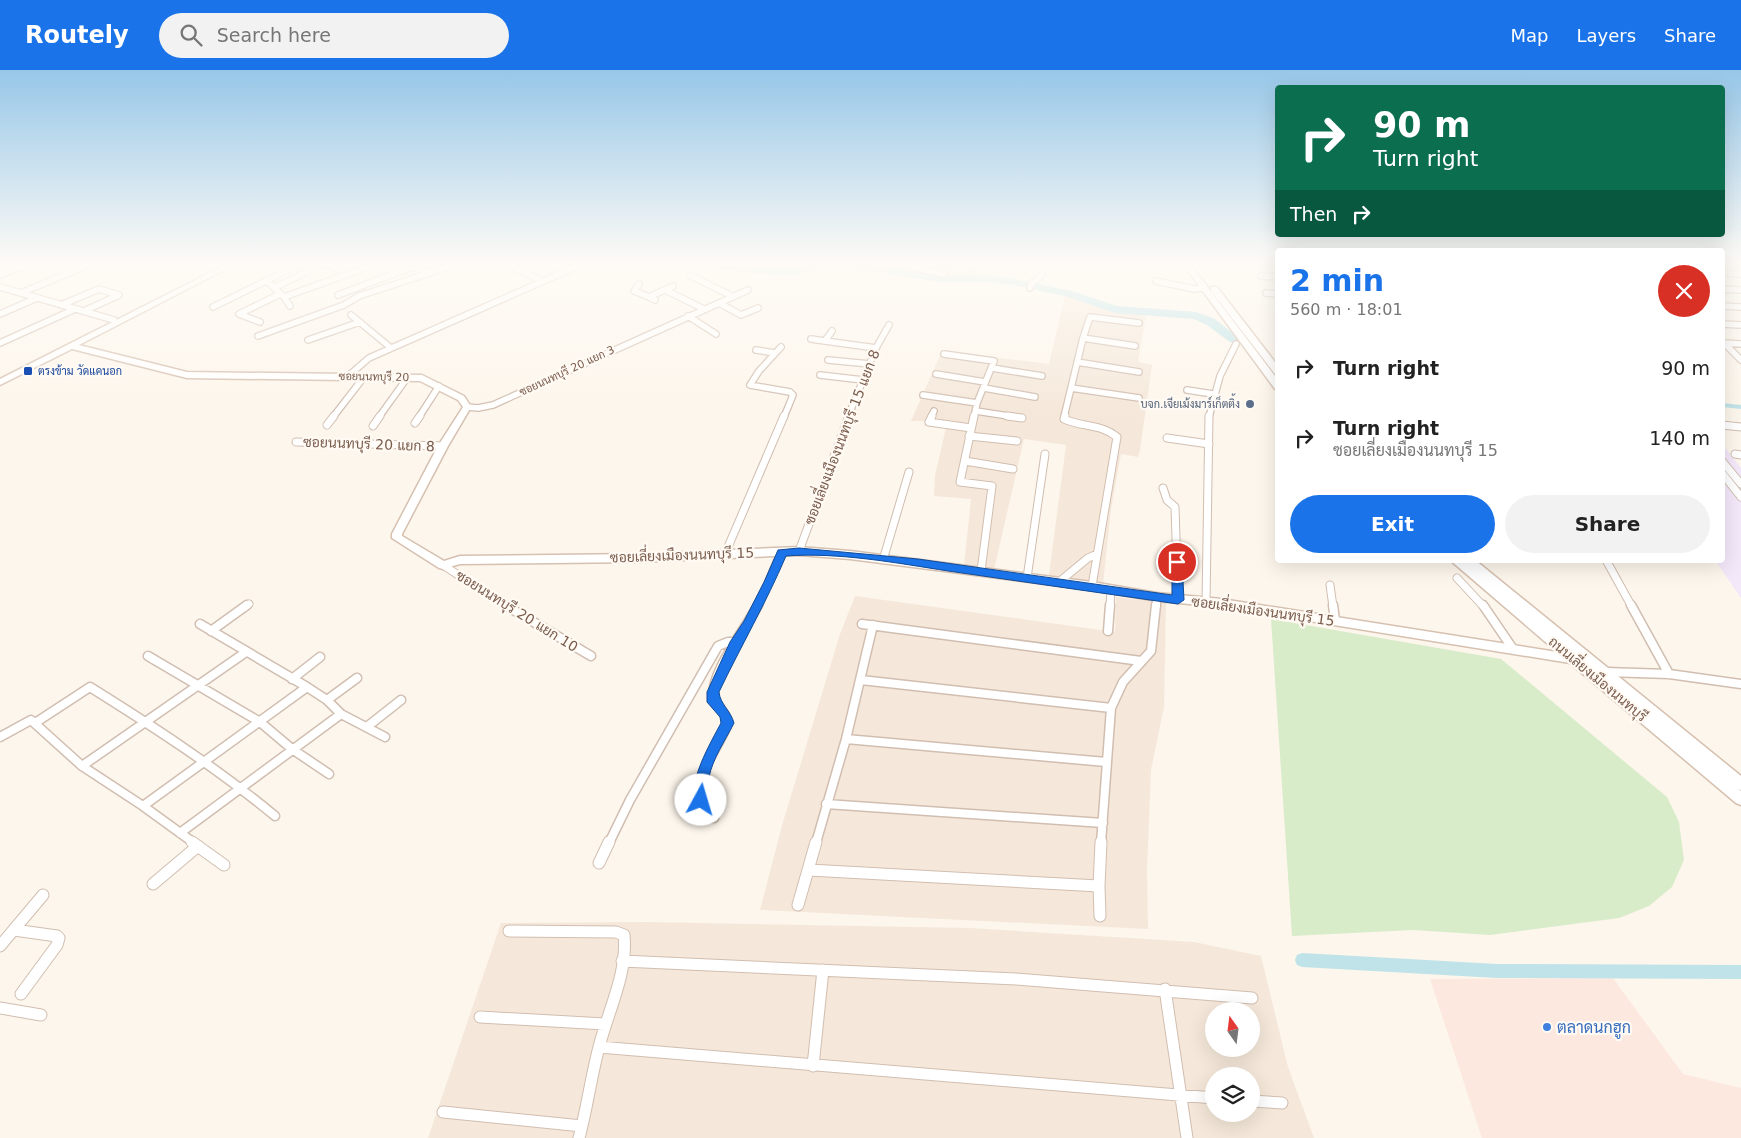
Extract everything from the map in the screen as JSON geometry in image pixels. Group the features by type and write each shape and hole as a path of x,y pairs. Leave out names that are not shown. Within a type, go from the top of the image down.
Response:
{"street":[{"path":"0,343 64,314"},
{"path":"93,314 114,320"},
{"path":"0,378 126,314"},
{"path":"0,382 135,314"},
{"path":"239,314 260,322"},
{"path":"258,336 319,314"},
{"path":"347,377 369,358 468,314"},
{"name":"ซอยนนทบุรี 20 แยก 3","path":"467,407 478,408 493,405 693,314"},
{"path":"1223,314 1275,383"},
{"path":"1233,314 1275,368"},
{"path":"351,315 391,348"},
{"path":"688,316 716,334"},
{"path":"1090,317 1139,323"},
{"path":"1090,317 1082,338 1064,419 1070,422 1108,429 1117,437 1092,586"},
{"path":"308,340 360,322"},
{"path":"1725,324 1741,325"},
{"name":"ซอยเลี่ยงเมืองนนทบุรี 15 แยก 8","path":"799,551 863,380 876,348 889,325"},
{"path":"825,341 832,331"},
{"path":"1082,338 1135,346"},
{"path":"811,339 876,348"},
{"path":"1725,342 1741,344"},
{"path":"1206,602 1209,411 1213,394 1236,344"},
{"path":"1725,344 1741,360"},
{"name":"ซอยนนทบุรี 20","path":"72,346 187,375 422,378 461,398 467,407"},
{"path":"725,554 793,395 790,392 750,385 758,371 781,347"},
{"path":"756,350 775,354"},
{"path":"944,354 994,361 977,403 960,482 992,486 981,571"},
{"path":"828,360 870,364"},
{"path":"1077,362 1139,372"},
{"path":"992,368 1042,376"},
{"path":"936,374 1035,397"},
{"path":"820,375 863,380"},
{"path":"327,425 364,377"},
{"path":"373,426 407,378"},
{"path":"415,423 439,386"},
{"path":"1071,388 1139,398"},
{"path":"1187,390 1213,394"},
{"path":"923,395 977,403"},
{"path":"443,564 397,538 397,534 443,446 467,407"},
{"path":"934,411 929,422 971,428"},
{"path":"976,411 1022,418"},
{"path":"1725,425 1741,426"},
{"path":"969,436 1017,441"},
{"path":"1167,438 1209,444"},
{"name":"ซอยนนทบุรี 20 แยก 8","path":"296,442 443,446"},
{"path":"1028,578 1045,454"},
{"path":"964,461 1013,469"},
{"path":"1725,465 1741,484"},
{"path":"882,560 909,472"},
{"path":"1725,477 1741,498"},
{"path":"1163,488 1167,500 1176,507 1178,600"},
{"name":"ซอยเลี่ยงเมืองนนทบุรี 15","path":"443,564 460,560 624,558 799,551 850,555 981,571 1178,600 1206,602 1335,620 1574,659"},
{"path":"714,818 701,800 700,791 709,757 728,723 726,715 714,702 713,692 736,642 749,623 782,552"},
{"path":"1060,582 1088,558 1097,554"},
{"name":"ถนนเลี่ยงเมืองนนทบุรี","path":"1459,563 1741,799"},
{"name":"ถนนเลี่ยงเมืองนนทบุรี","path":"1472,563 1741,784"},
{"path":"1608,563 1669,674"},
{"name":"ซอยนนทบุรี 20 แยก 10","path":"443,564 531,622 591,656"},
{"path":"1457,578 1486,608 1491,619 1514,649"},
{"path":"1330,585 1335,620"},
{"path":"1108,631 1111,590"},
{"path":"1100,916 1106,762 1111,708 1122,682 1152,651 1157,597"},
{"path":"211,631 249,604"},
{"path":"200,624 307,687 327,700 341,714 368,726 385,737"},
{"path":"862,624 1141,661"},
{"path":"798,905 846,739 873,626"},
{"path":"599,864 630,800 718,646 728,642 736,642"},
{"path":"82,766 147,723 246,652"},
{"path":"148,656 260,722 292,750 329,774"},
{"path":"292,678 320,657"},
{"path":"1606,672 1669,674 1741,684"},
{"path":"327,700 357,678"},
{"path":"861,680 1111,708"},
{"path":"34,723 90,687 147,723 201,762 240,787 275,816"},
{"path":"143,806 201,762 307,687"},
{"path":"368,726 401,700"},
{"path":"180,832 341,714"},
{"path":"0,737 27,721 34,723 82,766 143,806 224,864"},
{"path":"846,739 1106,762"},
{"path":"826,804 1103,823"},
{"path":"153,884 198,846"},
{"path":"809,870 1100,886"},
{"path":"0,946 44,895"},
{"path":"14,930 57,936 59,938 57,945 21,994"},
{"path":"508,931 621,933 625,939 622,962 605,1024 579,1138"},
{"path":"622,962 940,975 1165,989 1252,998"},
{"path":"813,1066 823,970"},
{"path":"1165,989 1187,1138"},
{"path":"0,1008 41,1015"},
{"path":"480,1017 605,1024"},
{"path":"600,1048 1205,1097"},
{"path":"1260,1102 1282,1103"},
{"path":"443,1112 582,1126"}],"shaded area":[{"path":"1061,314 1146,314 1138,362 1152,365 1140,450 1138,457 1121,454 1111,509 1103,584 1049,575 1066,445 1024,439 994,570 964,566 971,499 934,496 935,475 946,428 924,426 925,421 911,421 942,351 1049,364"},
{"path":"1725,448 1741,468 1741,598 1717,563 1725,563"},
{"path":"855,596 1115,632 1116,597 1166,603 1164,707 1151,770 1147,870 1148,929 760,910 783,822 840,634"},
{"path":"643,922 970,928 1194,942 1261,956 1288,1067 1314,1138 428,1138 501,923"},
{"name":"ตลาดนกฮูก","path":"1613,978 1683,1074 1741,1088 1741,1138 1482,1138 1430,979"}],"green space":[{"path":"1271,619 1501,659 1667,797 1679,822 1684,860 1672,887 1649,906 1619,918 1490,935 1413,930 1292,936"}],"waterway":[{"path":"1171,314 1196,316 1211,322 1234,339"},
{"path":"1725,405 1741,407"},
{"path":"1302,960 1497,971 1741,972"}],"place":[{"name":"ตรงข้าม วัดแคนอก","path":"28,371"},
{"name":"บจก.เจียเม้งมาร์เก็ตติ้ง","path":"1250,404"},
{"name":"ตลาดนกฮูก","path":"1547,1027"}],"route":[{"path":"701,800 700,791 709,757 728,723 728,718 714,702 713,692 736,642 749,623 782,552 799,551 918,562 1178,600 1177,562"}]}
